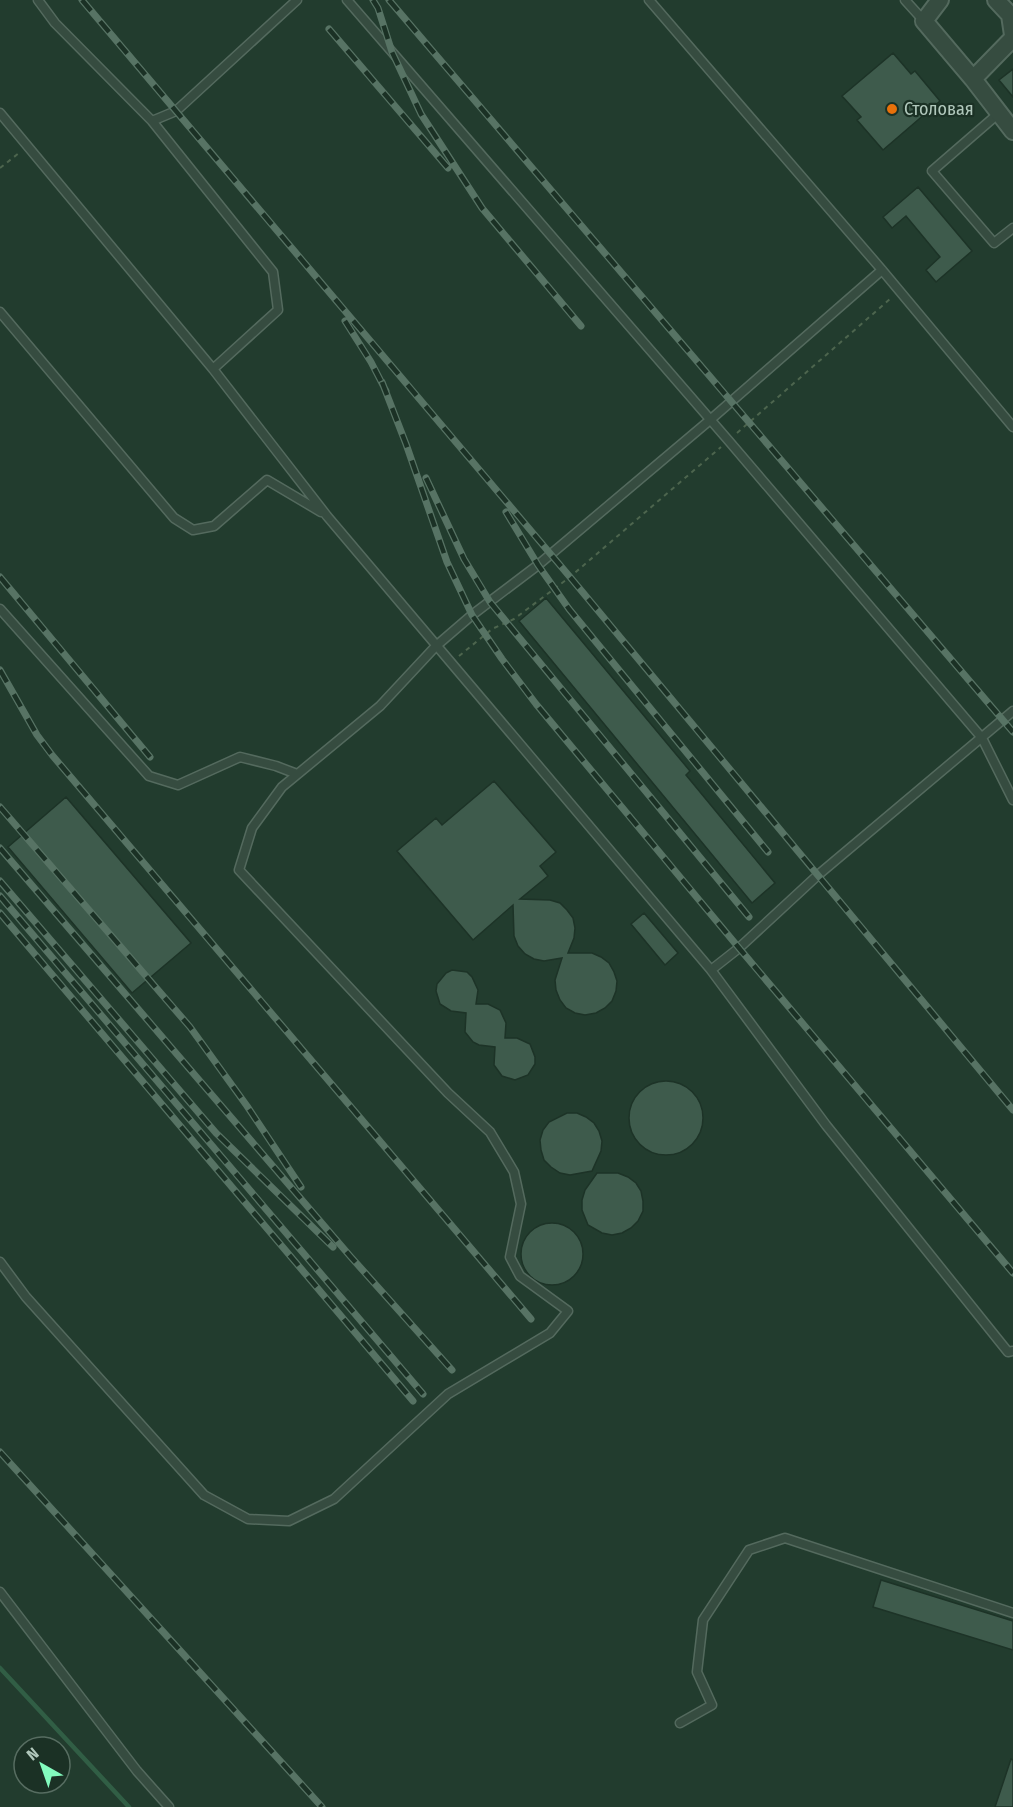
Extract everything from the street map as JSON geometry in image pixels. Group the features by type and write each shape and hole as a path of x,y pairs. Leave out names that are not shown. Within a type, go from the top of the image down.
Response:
{"street":[{"path":"940,0 924,21 1000,112 1013,131"},
{"path":"973,79 1013,37 1010,15 996,0"}],"lane":[{"path":"38,0 55,23 152,121 273,272 278,310 213,369"},
{"path":"152,121 176,111 297,0"},
{"path":"347,0 728,440 982,738 1013,800"},
{"path":"649,0 882,270 1013,427"},
{"path":"905,0 924,21"},
{"path":"1000,112 932,171 994,243 1013,228"},
{"path":"0,113 213,369 327,516 711,970 825,1125 1008,1352 1013,1352"},
{"path":"0,1262 26,1297 204,1495 248,1519 289,1521 334,1499 448,1394 550,1333 568,1311 520,1276 510,1257 520,1204 514,1172 490,1132 448,1093 239,870 252,828 282,787 380,706 436,646 472,615 538,565 710,420 882,270"},
{"path":"0,312 174,518 193,530 214,526 267,480 327,516"},
{"path":"0,609 149,776 178,785 240,757 297,774"},
{"path":"711,970 739,948 818,875 1013,711"},
{"path":"680,1723 712,1705 697,1672 704,1620 749,1550 785,1538 1013,1613"},
{"path":"0,1592 137,1771 170,1807"}],"path":[{"path":"0,168 27,146"},
{"path":"451,663 492,629 514,619 570,577 899,291"}],"building":[{"name":"Столовая","path":"893,53 911,74 915,71 940,101 883,150 857,120 861,117 842,96"},
{"path":"1013,69 1013,97 999,80"},
{"path":"918,187 972,251 936,282 926,270 940,257 906,216 892,228 883,217"},
{"path":"546,598 690,771 686,775 775,883 752,903 519,621"},
{"path":"494,781 556,852 540,866 548,876 520,899 550,900 560,903 573,918 575,928 568,953 592,953 609,963 614,972 617,981 612,1001 596,1013 585,1015 575,1013 566,1008 560,1000 555,980 562,958 544,961 534,959 518,946 514,936 513,905 473,940 397,851 436,818 442,825"},
{"path":"66,797 191,943 132,993 8,847"},
{"path":"644,913 678,953 665,965 631,924"},
{"path":"452,970 467,972 472,977 478,990 476,1004 488,1004 500,1010 506,1023 505,1038 517,1038 530,1044 535,1064 528,1075 515,1080 502,1076 494,1065 495,1047 473,1042 465,1032 466,1013 451,1011 440,1004 436,991 437,984 446,973"},
{"path":"659,1081 673,1081 687,1087 697,1097 703,1111 701,1132 687,1149 673,1155 659,1155 645,1149 635,1139 629,1125 629,1111 635,1097 645,1087"},
{"path":"567,1113 577,1113 586,1117 599,1131 602,1141 601,1151 592,1171 570,1175 560,1173 544,1160 540,1140 543,1130 549,1122"},
{"path":"597,1173 618,1173 628,1177 641,1191 643,1211 638,1221 622,1233 612,1235 602,1233 588,1225 582,1210 582,1200 585,1190"},
{"path":"552,1223 574,1232 583,1254 574,1276 552,1285 530,1276 521,1254 530,1232"},
{"path":"881,1580 1013,1621 1013,1650 873,1607"},
{"path":"1011,1759 1013,1760 1013,1807 995,1807"}],"waterway":[{"path":"0,1668 129,1807"}],"railway":[{"path":"82,0 570,577 1013,1110"},
{"path":"373,0 378,8 392,52 421,114 482,208 581,326"},
{"path":"389,0 1013,732"},
{"path":"329,29 448,168"},
{"path":"345,321 386,391"},
{"path":"382,382 447,562 472,615 502,659 536,704 739,948 1013,1273"},
{"path":"426,478 464,559 490,602 749,917"},
{"path":"506,512 538,565 569,609 768,852"},
{"path":"0,577 150,757"},
{"path":"0,670 37,735 52,755 531,1319"},
{"path":"0,807 190,1027 247,1106 301,1187"},
{"path":"0,848 350,1256 452,1370"},
{"path":"0,881 216,1133 333,1247"},
{"path":"0,896 423,1394"},
{"path":"0,913 413,1401"},
{"path":"0,1452 322,1807"}],"place":[{"name":"Столовая","path":"892,109"}]}
